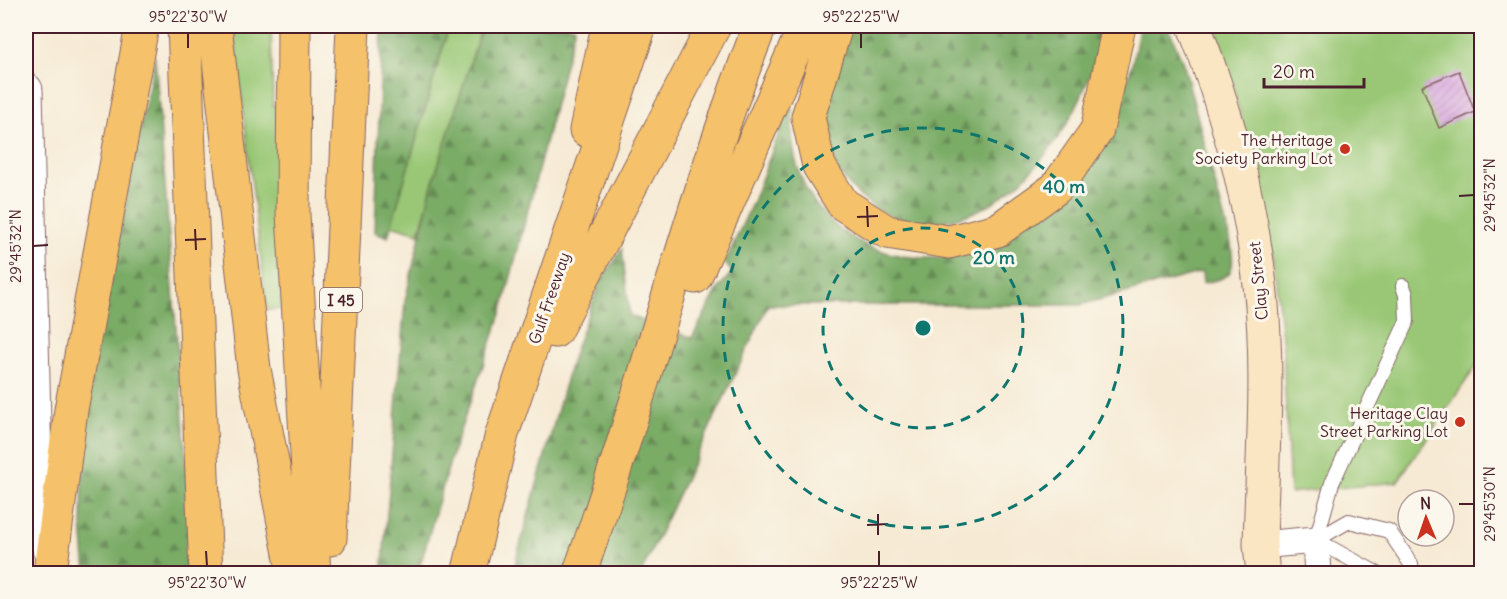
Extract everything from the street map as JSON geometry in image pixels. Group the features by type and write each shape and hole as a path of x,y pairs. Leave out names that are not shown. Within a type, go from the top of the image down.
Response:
{"highway":[{"path":"52,568 71,410 142,26"},
{"path":"184,26 190,246 206,573"},
{"path":"215,26 254,369 294,573"},
{"path":"294,26 293,214 314,573"},
{"name":"I 45","path":"329,573 353,26"},
{"path":"551,293 608,26"},
{"name":"Gulf Freeway","path":"468,573 502,434 640,26"},
{"path":"502,434 714,26"},
{"path":"680,292 728,105 760,26"},
{"path":"579,573 680,292 805,26"},
{"path":"836,26 808,117 819,166 843,204 887,232 949,242 998,230 1056,188 1097,130 1119,26"}],"main road":[{"name":"Clay Street","path":"1194,26 1220,96 1251,219 1261,286 1264,356 1262,559"}],"street":[{"path":"26,90 35,464 52,568"},
{"path":"1316,540 1318,573"},
{"name":"Clay Street","path":"1262,559 1316,540"}],"lane":[{"path":"1316,540 1332,483 1407,321 1406,295 1403,286"},
{"path":"1316,540 1349,521 1389,531 1411,564 1412,573"},
{"path":"1316,540 1378,573"}],"green space":[{"path":"233,26 271,26 273,106 278,106 282,309 267,310"},
{"path":"382,26 449,26 388,237 375,232"},
{"path":"449,26 482,26 419,233 391,225"},
{"path":"482,26 575,26 502,311 453,451 418,573 382,573 405,301 431,188"},
{"path":"850,26 1102,26 1084,91 1067,124 1046,154 1021,181 993,202 961,217 919,222 884,213 869,204 844,178 830,154 826,136 828,108"},
{"path":"1139,26 1168,26 1184,66 1231,244 1232,268 1226,276 1203,283 1202,272 1080,305 768,305 641,573 512,574 573,355 600,282 622,249 630,316 692,338 718,289 732,272 725,263 754,199 788,109 793,110 794,152 806,188 826,217 854,239 887,252 923,258 962,254 1000,241 1015,229 1090,148 1105,128 1118,105 1128,79"},
{"path":"1216,26 1481,26 1481,359 1397,482 1290,493 1283,347 1273,253 1252,156"},
{"path":"155,56 195,573 86,574 82,524 83,445 90,382"}],"building":[{"path":"1459,71 1475,112 1439,128 1422,86"}],"place":[{"name":"The Heritage Society Parking Lot","path":"1345,149"},
{"name":"Heritage Clay Street Parking Lot","path":"1460,422"}]}
